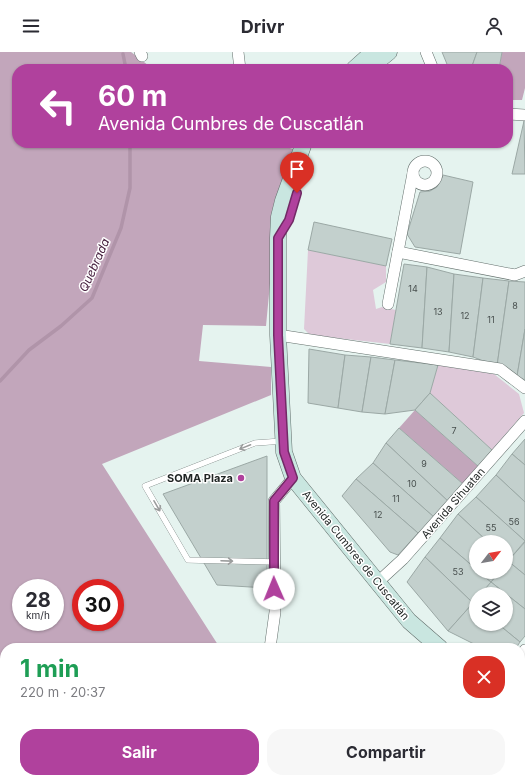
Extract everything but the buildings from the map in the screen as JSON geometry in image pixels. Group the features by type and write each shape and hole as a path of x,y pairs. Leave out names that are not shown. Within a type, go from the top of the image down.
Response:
{"main road":[{"path":"360,64 373,52"},
{"path":"374,64 390,52"},
{"name":"Avenida Cumbres de Cuscatlán","path":"302,148 283,201 279,217 278,335 285,459 293,478 416,629 434,643"},
{"path":"278,238 289,220 305,169 314,148"}],"street":[{"path":"238,52 239,64"},
{"path":"426,52 431,64"},
{"path":"513,114 525,115"},
{"path":"388,304 413,173"},
{"path":"398,252 515,275 525,271"},
{"path":"278,335 500,369 525,388"},
{"name":"Avenida Sihuatan","path":"378,582 403,559 525,422"},
{"path":"271,643 275,612 274,501 293,478"}],"lane":[{"path":"274,562 188,560 145,486 255,443 283,441"}],"shaded area":[{"path":"0,52 131,52 147,64 12,64 12,148 293,149 275,230 266,326 203,325 199,361 271,367 271,395 102,464 217,643 0,643"},
{"path":"502,52 525,52 525,88 522,100 513,100 513,64 500,64"},
{"path":"308,250 386,266 386,282 373,290 376,309 382,307 396,310 390,344 310,335 304,329"},
{"path":"438,365 494,374 519,394 524,413 492,450 430,393"},
{"path":"415,410 479,467 463,484 399,428"}],"waterway":[{"name":"Quebrada","path":"123,54 125,64"},
{"name":"Quebrada","path":"0,381 29,350 61,326 92,298 121,228 130,188 130,148"}],"place":[{"name":"SOMA Plaza","path":"241,478"}],"route":[{"path":"274,589 274,501 293,478 285,459 284,452 278,335 278,238 289,220 297,193"}]}
